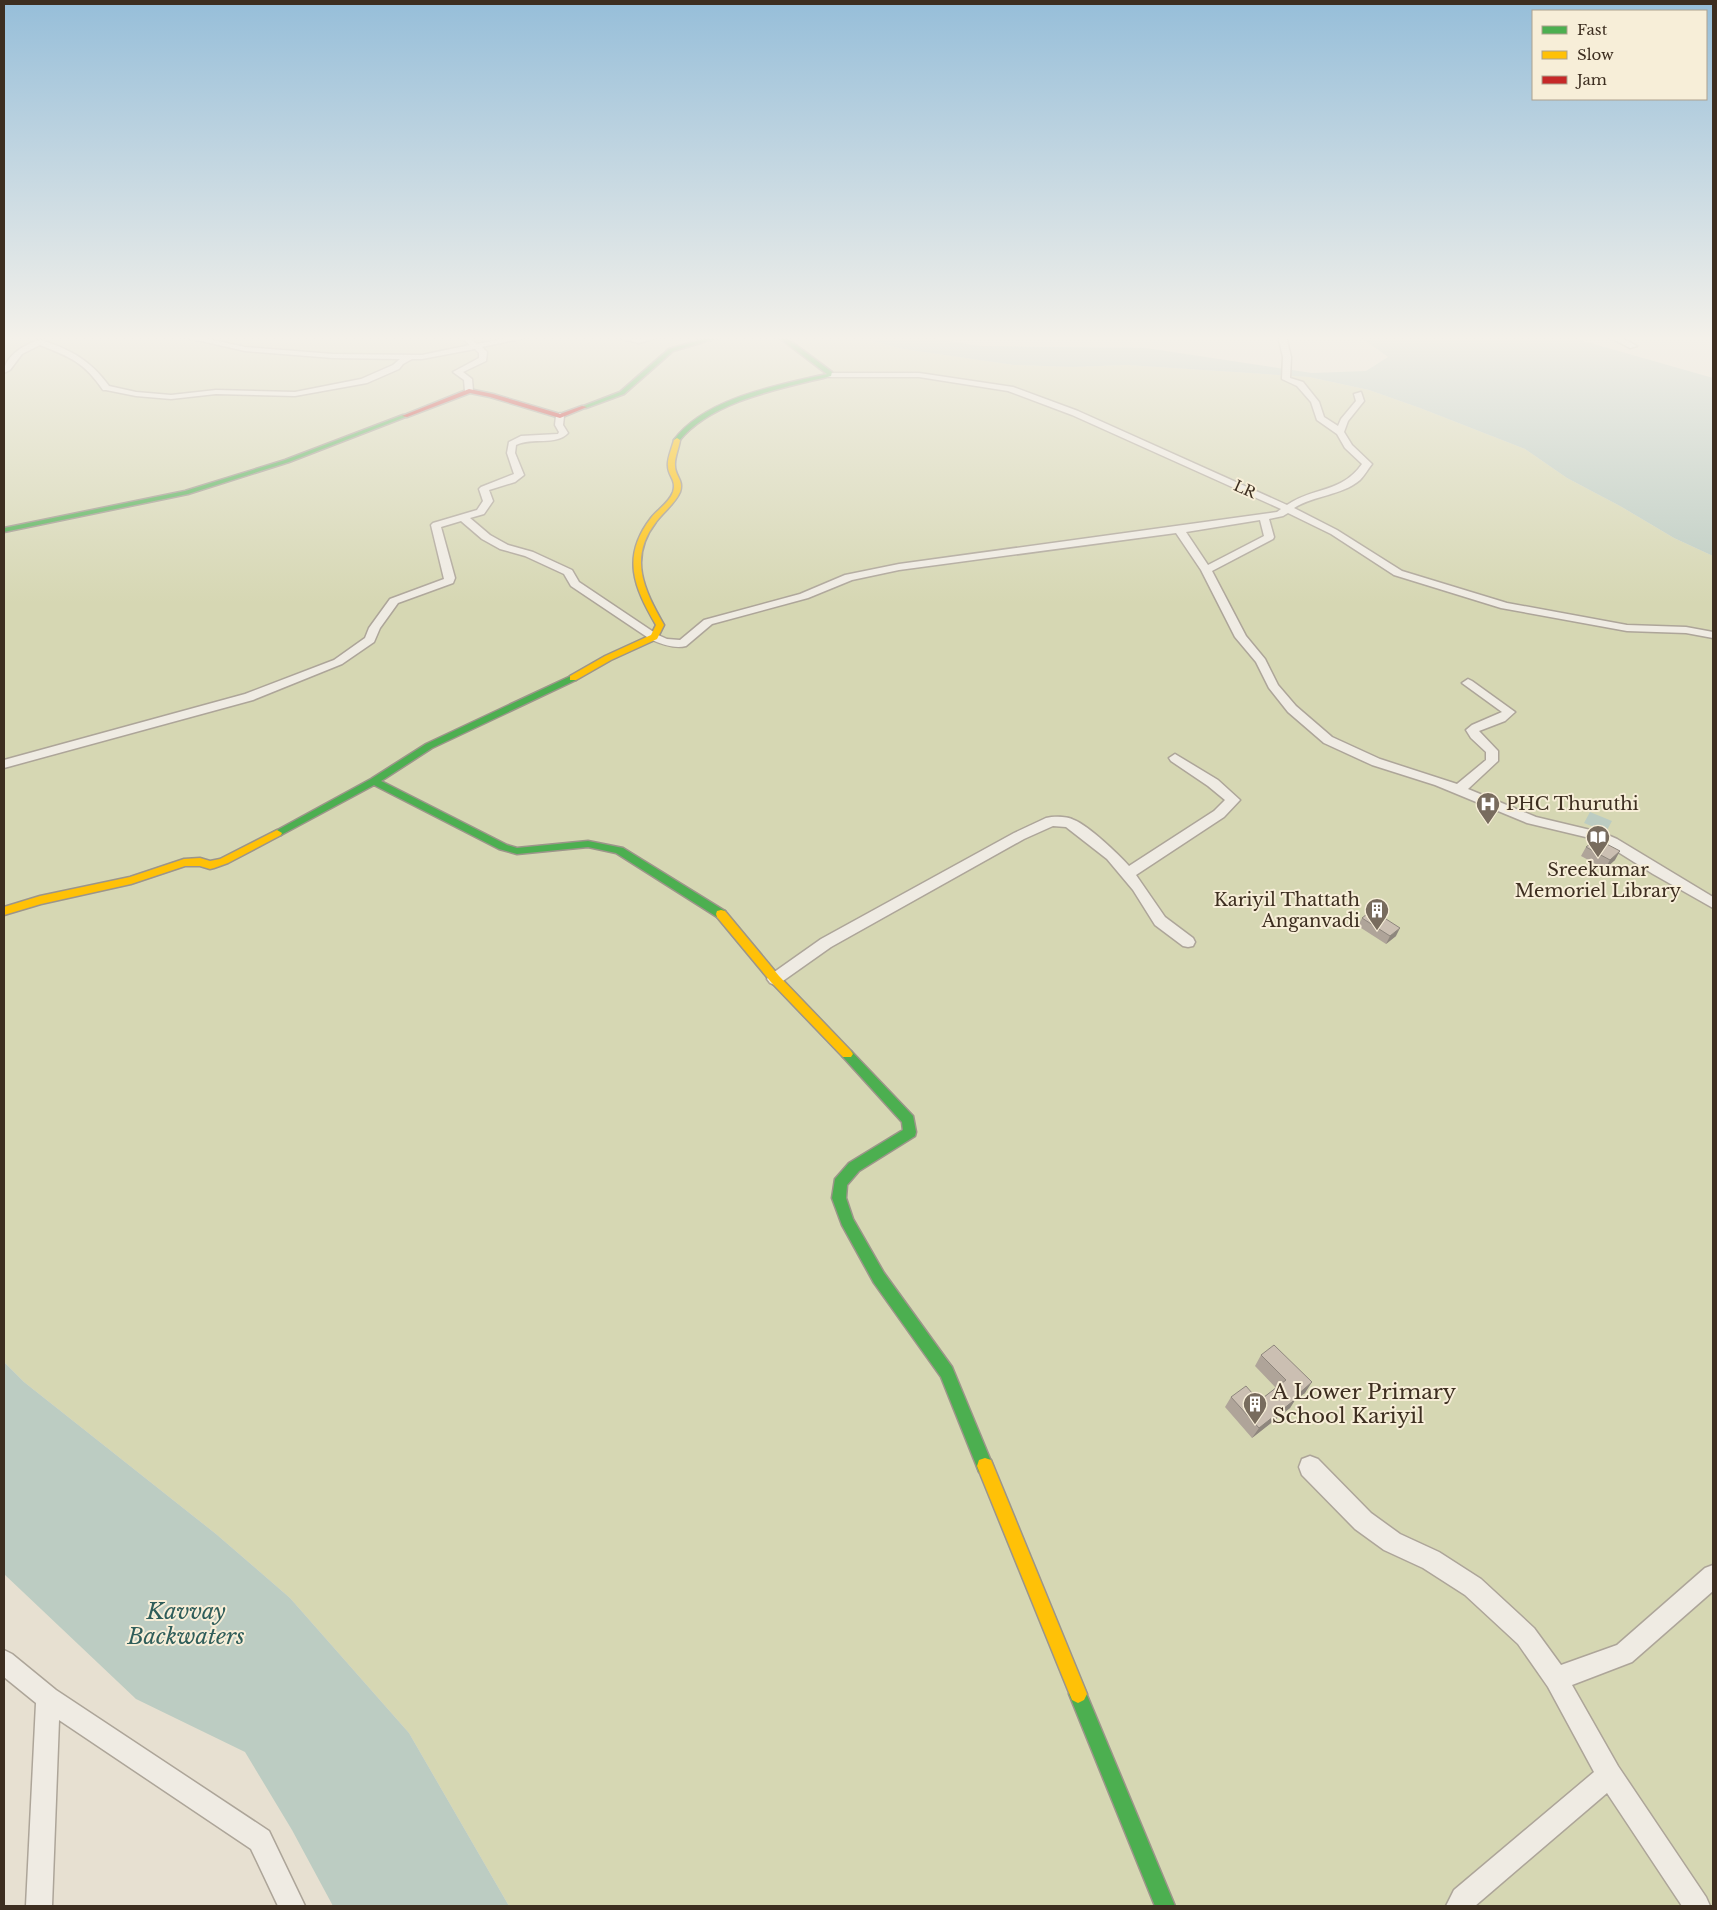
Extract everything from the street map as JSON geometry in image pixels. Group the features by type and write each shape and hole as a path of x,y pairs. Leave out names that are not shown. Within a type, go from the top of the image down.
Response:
{"street":[{"path":"4,530 186,493 287,462 380,425"},
{"path":"4,764 130,731 249,696 338,662 370,640 375,628 394,601 449,580 436,525 481,512 488,501 484,489 520,475 512,453 512,444 530,437 560,436 564,433 561,425"},
{"path":"4,911 40,900 131,880 184,863 200,862 210,865 224,861 374,781 429,746 568,681 608,658 654,636 660,625 640,586 637,572 639,556 648,528 670,502 677,488 678,476 671,467 675,443 680,434 693,425"},
{"name":"LR","path":"1102,425 1288,508 1334,532 1398,573 1496,603 1627,628 1686,630 1713,635"},
{"path":"1330,425 1340,432 1342,425"},
{"name":"LR","path":"654,636 665,642 682,644 708,622 804,596 849,577 899,567 1280,514 1299,501 1338,489 1357,478 1367,464 1348,446 1340,432"},
{"path":"1206,570 1269,537 1264,516"},
{"path":"463,517 486,537 504,547 528,554 568,572 575,584 654,636"},
{"path":"1291,523 1305,517"},
{"path":"1179,529 1206,570 1241,637 1261,661 1273,686 1292,709 1328,740 1376,762 1458,790 1532,820 1598,836 1612,842 1713,902"},
{"path":"1458,790 1492,761 1492,751 1474,735 1472,730 1502,719 1509,712 1468,683"},
{"path":"1127,874 1219,814 1232,800 1213,783 1175,758"},
{"path":"374,781 503,847 517,851 588,844 619,850 723,915 775,979 908,1120 910,1132 848,1172 838,1185 838,1196 850,1232 910,1322 947,1372 1165,1906"},
{"path":"775,979 826,943 1019,836 1051,821 1070,823 1112,856 1160,921 1188,942"},
{"path":"1310,1467 1339,1499 1370,1526 1392,1542 1431,1560 1474,1587 1526,1636 1556,1678 1609,1775 1697,1906"},
{"path":"1556,1678 1624,1654 1713,1576"},
{"path":"4,1662 48,1698 260,1840 292,1906"},
{"path":"39,1906 48,1698"},
{"path":"1459,1906 1463,1900 1609,1775"}],"green space":[{"path":"4,425 1464,425 1525,449 1567,478 1674,538 1713,556 1713,1906 509,1906 409,1733 290,1598 216,1534 24,1382 4,1362"}],"water":[{"path":"1464,425 1713,425 1713,556 1674,538 1567,478 1525,449"},
{"path":"1590,812 1612,821 1606,832 1584,823"},
{"name":"Kavvay Backwaters","path":"4,1362 24,1382 216,1534 290,1598 409,1733 509,1906 333,1906 292,1830 245,1752 136,1699 4,1574"}],"building":[{"path":"1597,839 1620,851 1610,860 1586,847"},
{"path":"1372,910 1400,928 1390,936 1362,918"},
{"path":"1274,1345 1312,1382 1296,1396 1297,1398 1259,1428 1231,1397 1246,1386 1259,1401 1286,1380 1261,1355"}],"traffic: fast":[{"path":"4,530 186,493 287,461 381,425"},
{"path":"677,440 693,425"},
{"path":"277,833 374,781 429,746 573,678"},
{"path":"374,781 503,847 517,851 588,844 619,850 721,914"},
{"path":"847,1054 908,1120 910,1132 854,1167 840,1183 839,1198 847,1221 879,1278 947,1372 985,1466"},
{"path":"1078,1694 1165,1906"}],"traffic: slow":[{"path":"573,678 608,658 654,637 660,625 640,586 637,573 637,559 646,531 677,490 676,476 671,467 677,440"},
{"path":"4,911 40,900 131,880 184,863 200,862 210,865 224,861 277,833"},
{"path":"721,914 775,979 847,1054"},
{"path":"985,1466 1078,1694"}],"place":[{"name":"PHC Thuruthi","path":"1488,825"},
{"name":"Sreekumar Memoriel Library","path":"1598,858"},
{"name":"Kariyil Thattath Anganvadi","path":"1377,931"},
{"name":"A Lower Primary School Kariyil","path":"1255,1425"}]}
